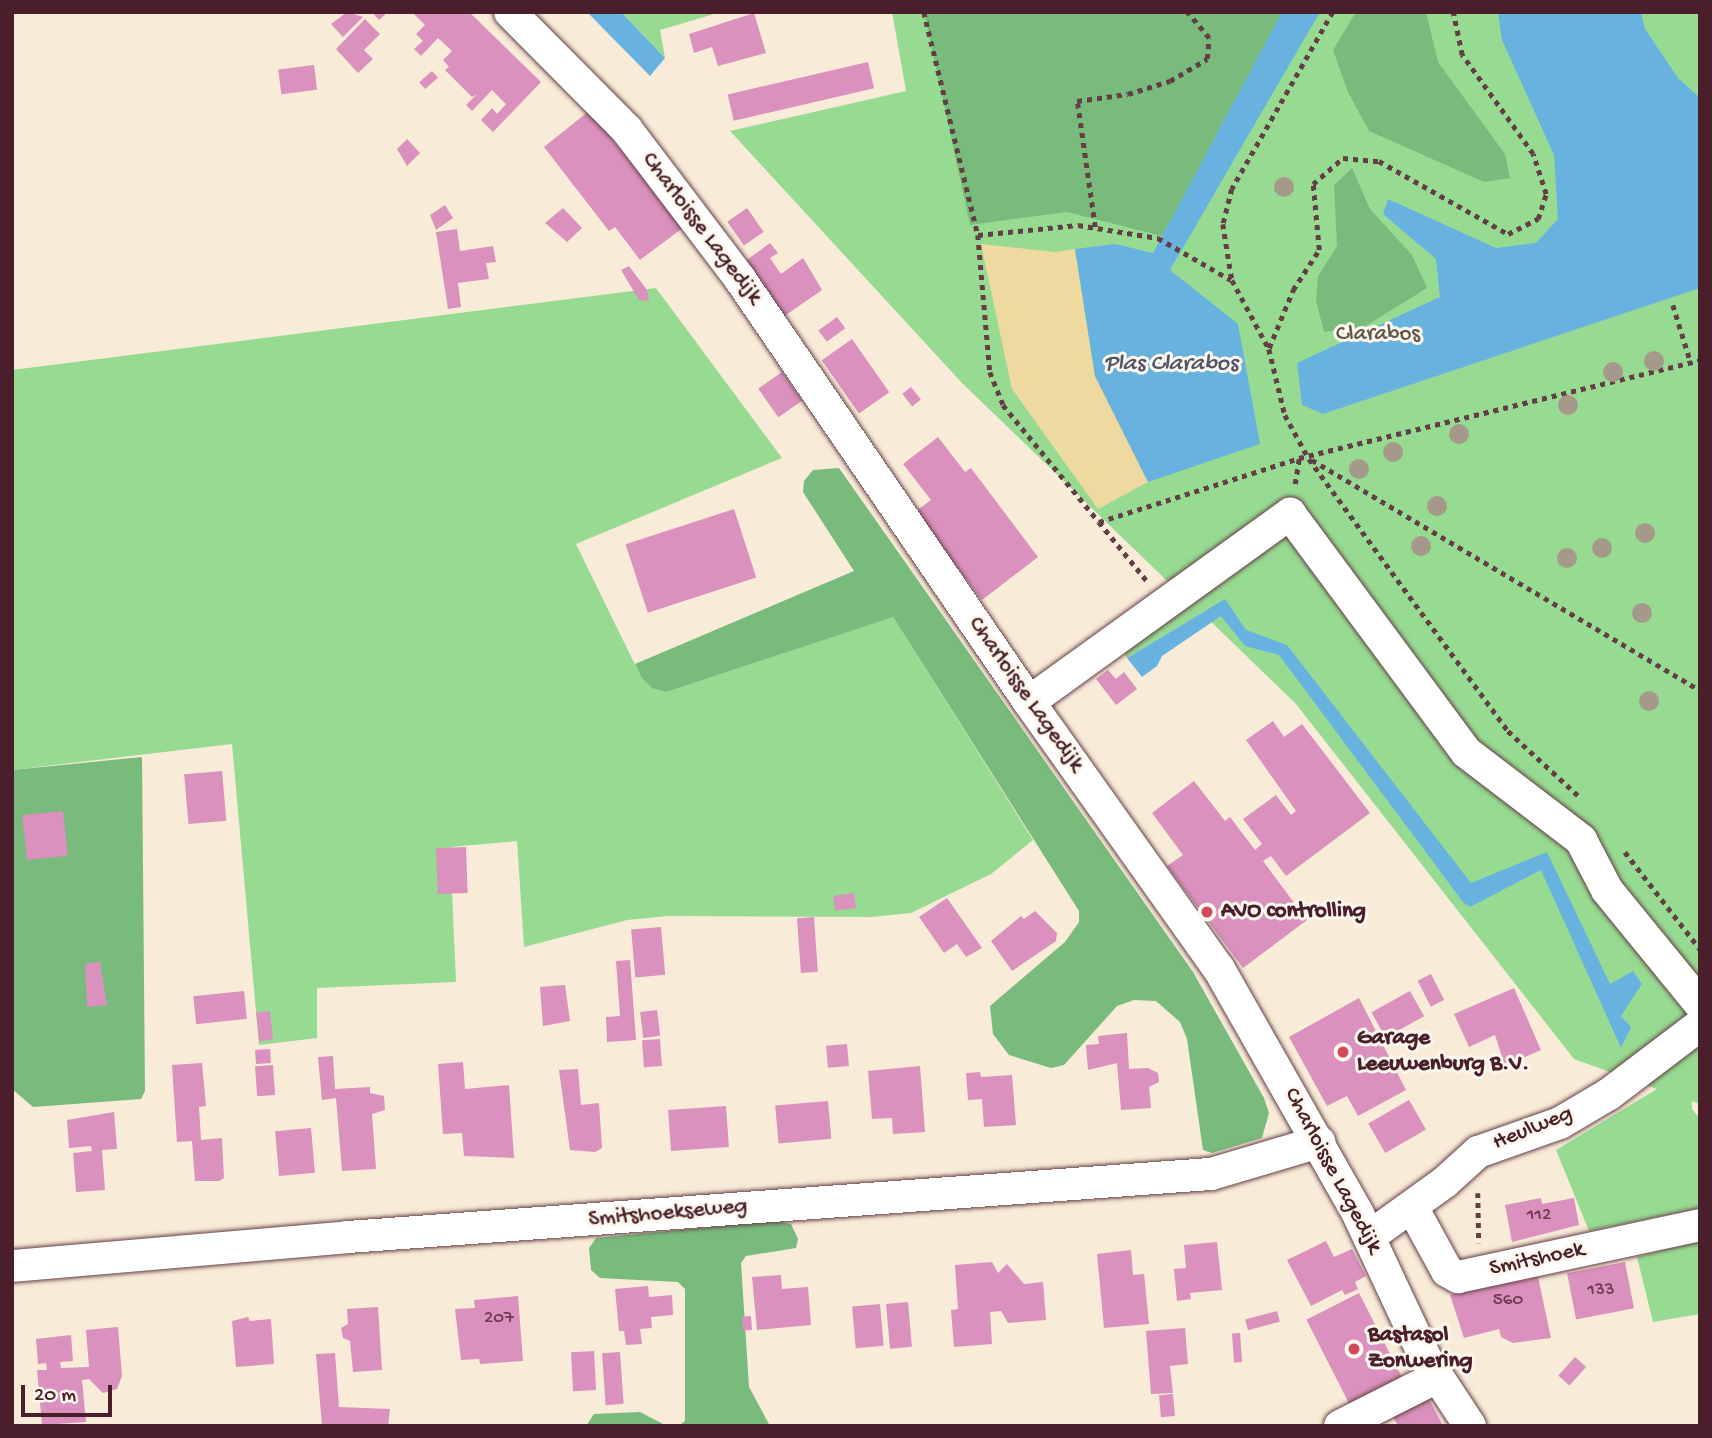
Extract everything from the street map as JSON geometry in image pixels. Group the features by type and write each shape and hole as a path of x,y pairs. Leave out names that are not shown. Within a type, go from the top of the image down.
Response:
{"street":[{"name":"Charloisse Lagedijk","path":"510,12 627,130 732,268 1029,702 1219,969 1330,1154 1437,1377 1470,1426"},
{"path":"1029,702 1290,514 1466,752 1581,840 1607,890 1696,999"},
{"name":"Heulweg","path":"1369,1237 1412,1207 1478,1152 1560,1123 1609,1094 1700,1025"},
{"name":"Smitshoekseweg","path":"12,1266 348,1237 1211,1174 1330,1154"},
{"name":"Smitshoek","path":"1412,1207 1447,1271 1458,1277 1700,1225"},
{"path":"1340,1426 1437,1377"}],"path":[{"path":"924,12 978,234 990,372 1003,405 1165,603"},
{"path":"1095,228 1077,101 1128,94 1170,80 1207,59 1209,38 1187,12"},
{"path":"1333,12 1232,189 1223,224 1232,280 1269,349 1285,415 1309,459 1508,731 1587,805"},
{"path":"1269,349 1293,290 1319,250 1313,184 1343,158 1379,161 1508,233 1538,219 1546,194 1533,154 1462,55 1453,12"},
{"path":"978,234 1078,225 1158,238 1232,280"},
{"path":"1673,305 1690,360"},
{"path":"1099,522 1299,458 1309,459 1690,360 1700,360"},
{"path":"1309,459 1700,690"},
{"path":"1618,844 1700,949"},
{"path":"1478,1152 1479,1272"}],"green space":[{"path":"621,12 721,12 660,30 665,58"},
{"name":"Clarabos","path":"892,12 1700,12 1700,1104 1692,1101 1692,1109 1700,1119 1700,1208 1589,1231 1556,1150 1657,1089 1574,1059 1296,704 1202,613 1127,658 1122,650 1189,602 962,383 730,131 906,91"},
{"path":"924,12 1282,12 1162,236 1067,212 970,225"},
{"path":"1356,12 1426,12 1438,62 1505,154 1510,178 1484,182 1369,131 1348,92 1333,50"},
{"path":"1352,168 1370,209 1412,255 1427,288 1364,327 1324,332 1316,301 1318,276 1337,246 1334,185"},
{"path":"656,288 782,458 576,544 641,677 893,617 1033,840 991,874 911,913 872,917 668,916 627,920 524,947 517,841 450,847 456,982 317,988 317,1038 259,1045 232,744 12,770 12,370"},
{"path":"839,468 1193,972 1264,1098 1269,1113 1262,1138 1212,1153 1203,1150 1187,1039 1180,1022 1156,1001 1134,1000 1117,1006 1064,1065 1051,1068 1009,1055 993,1034 990,1006 1065,942 1079,922 1079,911 893,617 666,692 652,688 641,677 635,664 854,571 803,492 804,481 813,470"},
{"path":"142,757 145,1091 141,1099 33,1107 12,1089 12,770"},
{"path":"775,1221 791,1224 798,1239 796,1248 746,1256 741,1263 749,1387 770,1426 679,1426 685,1421 685,1289 678,1282 600,1278 591,1270 589,1248 596,1238"},
{"path":"1700,1240 1700,1314 1653,1322 1637,1257"},
{"path":"640,1412 667,1426 586,1426 594,1414"}],"sand":[{"path":"981,244 1055,252 1075,249 1095,376 1148,482 1098,509 1012,389"}],"water":[{"path":"587,12 621,12 665,58 650,76"},
{"name":"Plas Clarabos","path":"1282,12 1320,12 1170,270 1238,324 1260,444 1148,482 1095,376 1075,249 1115,244 1153,253"},
{"path":"1498,12 1641,12 1645,29 1678,78 1700,98 1700,288 1323,414 1302,405 1297,363 1440,297 1436,259 1383,214 1388,199 1496,248 1536,243 1558,219 1554,155 1502,40"},
{"path":"1225,599 1246,630 1287,645 1471,883 1547,852 1610,984 1633,971 1642,984 1621,1016 1631,1027 1621,1048 1541,870 1470,907 1463,902 1279,655 1245,646 1221,616 1162,656 1157,666 1142,677 1127,658"}],"building":[{"path":"347,12 363,17 343,37 331,24"},
{"path":"372,12 388,12 379,20"},
{"path":"412,12 469,12 541,82 493,132 481,120 492,108 497,114 506,104 492,90 472,111 466,105 477,94 472,97 445,70 449,67 443,60 452,51 438,38 421,56 414,49 423,41 416,34 425,25"},
{"path":"754,13 766,53 718,66 712,47 694,53 689,34"},
{"path":"365,19 380,34 364,50 373,59 358,73 336,49"},
{"path":"868,62 874,88 734,121 728,94"},
{"path":"314,65 317,90 281,94 278,69"},
{"path":"432,71 438,78 425,89 419,82"},
{"path":"589,111 684,227 640,260 615,227 609,231 544,147"},
{"path":"407,139 420,153 407,166 397,149"},
{"path":"445,205 453,218 436,230 430,215"},
{"path":"563,208 582,228 567,242 545,223"},
{"path":"747,208 764,232 744,246 727,222"},
{"path":"457,229 460,251 493,246 496,262 486,263 489,279 458,283 461,307 448,309 436,232"},
{"path":"770,243 778,253 770,258 781,274 803,258 822,290 783,317 744,262"},
{"path":"629,266 647,290 649,301 639,300 621,270"},
{"path":"837,317 845,328 827,342 818,331"},
{"path":"852,339 889,392 859,413 822,360"},
{"path":"782,372 802,401 778,417 758,389"},
{"path":"911,387 921,400 912,406 902,394"},
{"path":"938,437 965,472 971,468 1038,557 982,600 915,512 931,500 903,464"},
{"path":"734,509 756,577 648,613 626,544"},
{"path":"1108,670 1116,679 1124,672 1137,689 1116,705 1096,679"},
{"path":"1273,721 1284,737 1302,724 1370,813 1286,876 1271,856 1263,861 1307,920 1243,968 1167,866 1183,855 1152,813 1194,781 1225,821 1230,817 1255,850 1262,844 1243,819 1276,795 1291,815 1296,811 1246,740"},
{"path":"222,771 226,821 189,824 184,774"},
{"path":"63,811 68,856 27,860 22,815"},
{"path":"466,847 468,893 438,894 436,848"},
{"path":"854,893 856,908 835,911 833,896"},
{"path":"947,898 982,948 966,957 957,944 944,953 919,917"},
{"path":"1035,911 1057,933 1056,941 1012,971 991,941 1021,916 1024,919"},
{"path":"814,917 818,972 801,973 797,918"},
{"path":"661,927 665,975 635,977 631,930"},
{"path":"630,960 636,1040 607,1042 606,1017 620,1016 616,961"},
{"path":"100,962 107,1005 87,1007 85,964"},
{"path":"1431,974 1444,1000 1431,1007 1418,981"},
{"path":"565,985 570,1021 543,1026 540,987"},
{"path":"1514,988 1541,1050 1505,1066 1495,1035 1469,1047 1454,1014"},
{"path":"244,991 247,1019 196,1024 193,996"},
{"path":"1410,991 1424,1016 1386,1038 1372,1012"},
{"name":"Garage Leeuwenburg B.V.","path":"1359,998 1406,1090 1358,1116 1347,1096 1327,1106 1289,1037"},
{"path":"657,1010 660,1036 643,1038 640,1012"},
{"path":"270,1011 273,1040 259,1041 256,1012"},
{"path":"1127,1033 1129,1069 1148,1068 1158,1073 1159,1082 1149,1087 1151,1108 1121,1110 1117,1063 1088,1070 1086,1045 1099,1044 1098,1036"},
{"path":"660,1039 662,1066 644,1067 642,1040"},
{"path":"847,1044 849,1066 828,1068 826,1046"},
{"path":"270,1049 271,1063 256,1064 255,1050"},
{"path":"333,1056 335,1089 370,1087 370,1093 384,1096 385,1110 372,1114 376,1169 342,1171 336,1098 322,1100 318,1057"},
{"path":"463,1062 465,1089 509,1085 514,1158 464,1156 462,1133 443,1134 438,1064"},
{"path":"202,1063 206,1106 199,1107 201,1140 222,1138 224,1178 219,1181 195,1181 192,1141 177,1142 172,1065"},
{"path":"273,1065 275,1095 257,1096 255,1066"},
{"path":"920,1066 925,1132 893,1134 892,1118 872,1119 868,1071"},
{"path":"578,1069 581,1105 599,1103 602,1148 595,1152 570,1150 559,1070"},
{"path":"980,1072 981,1077 1012,1075 1016,1125 984,1127 982,1099 968,1100 966,1073"},
{"path":"1409,1100 1426,1129 1385,1153 1368,1124"},
{"path":"828,1101 831,1139 779,1143 775,1106"},
{"path":"726,1106 729,1147 671,1151 668,1110"},
{"path":"114,1112 117,1149 102,1150 105,1190 76,1192 73,1153 92,1151 91,1146 69,1148 67,1120"},
{"path":"311,1128 315,1173 279,1176 275,1131"},
{"path":"1541,1198 1542,1204 1574,1198 1579,1225 1512,1242 1505,1205"},
{"path":"1326,1241 1334,1257 1352,1249 1366,1276 1355,1282 1358,1289 1345,1295 1342,1290 1311,1306 1287,1260"},
{"path":"1217,1242 1222,1290 1190,1293 1191,1299 1177,1301 1174,1269 1186,1268 1184,1245"},
{"path":"1131,1250 1133,1275 1144,1274 1149,1324 1104,1328 1097,1254"},
{"path":"992,1262 998,1273 1007,1264 1024,1284 1043,1282 1046,1320 1008,1323 1001,1311 990,1312 992,1344 954,1347 951,1310 958,1309 955,1265"},
{"path":"1625,1262 1634,1308 1576,1319 1567,1273"},
{"path":"781,1275 782,1289 808,1287 811,1325 757,1330 752,1277"},
{"path":"1538,1277 1551,1338 1513,1343 1501,1337 1499,1329 1464,1338 1450,1295"},
{"path":"648,1286 649,1297 672,1295 673,1315 651,1317 652,1328 640,1329 642,1344 626,1345 624,1331 619,1331 615,1289"},
{"name":"Bastasol Zonwering","path":"1359,1293 1402,1378 1350,1404 1306,1320"},
{"path":"518,1296 523,1361 480,1364 479,1359 461,1360 455,1309 475,1308 474,1300"},
{"path":"908,1302 912,1347 890,1349 886,1304"},
{"path":"880,1304 884,1346 856,1348 852,1306"},
{"path":"378,1307 382,1370 353,1372 350,1341 343,1338 341,1328 348,1324 347,1309"},
{"path":"1277,1311 1280,1322 1248,1330 1245,1320"},
{"path":"751,1316 752,1330 743,1331 742,1317"},
{"path":"248,1317 250,1321 271,1319 274,1364 236,1367 232,1321"},
{"path":"118,1327 122,1376 117,1389 103,1393 89,1379 82,1380 86,1422 42,1425 37,1370 47,1370 46,1363 38,1364 36,1339 71,1335 73,1361 60,1362 61,1368 89,1367 86,1330"},
{"path":"1185,1328 1188,1364 1170,1366 1173,1393 1151,1394 1146,1331"},
{"path":"1240,1333 1242,1362 1234,1362 1232,1334"},
{"path":"594,1351 596,1390 573,1391 571,1352"},
{"path":"620,1352 624,1404 606,1405 602,1353"},
{"path":"335,1353 339,1407 390,1409 388,1426 322,1426 316,1354"},
{"path":"1575,1357 1586,1367 1569,1386 1558,1376"},
{"path":"1173,1394 1175,1416 1161,1417 1159,1395"},
{"path":"1428,1397 1442,1424 1398,1426 1392,1415"}],"place":[{"name":"AVO controlling","path":"1207,912"},
{"name":"Garage Leeuwenburg B.V.","path":"1343,1052"},
{"name":"Bastasol Zonwering","path":"1354,1349"}]}
